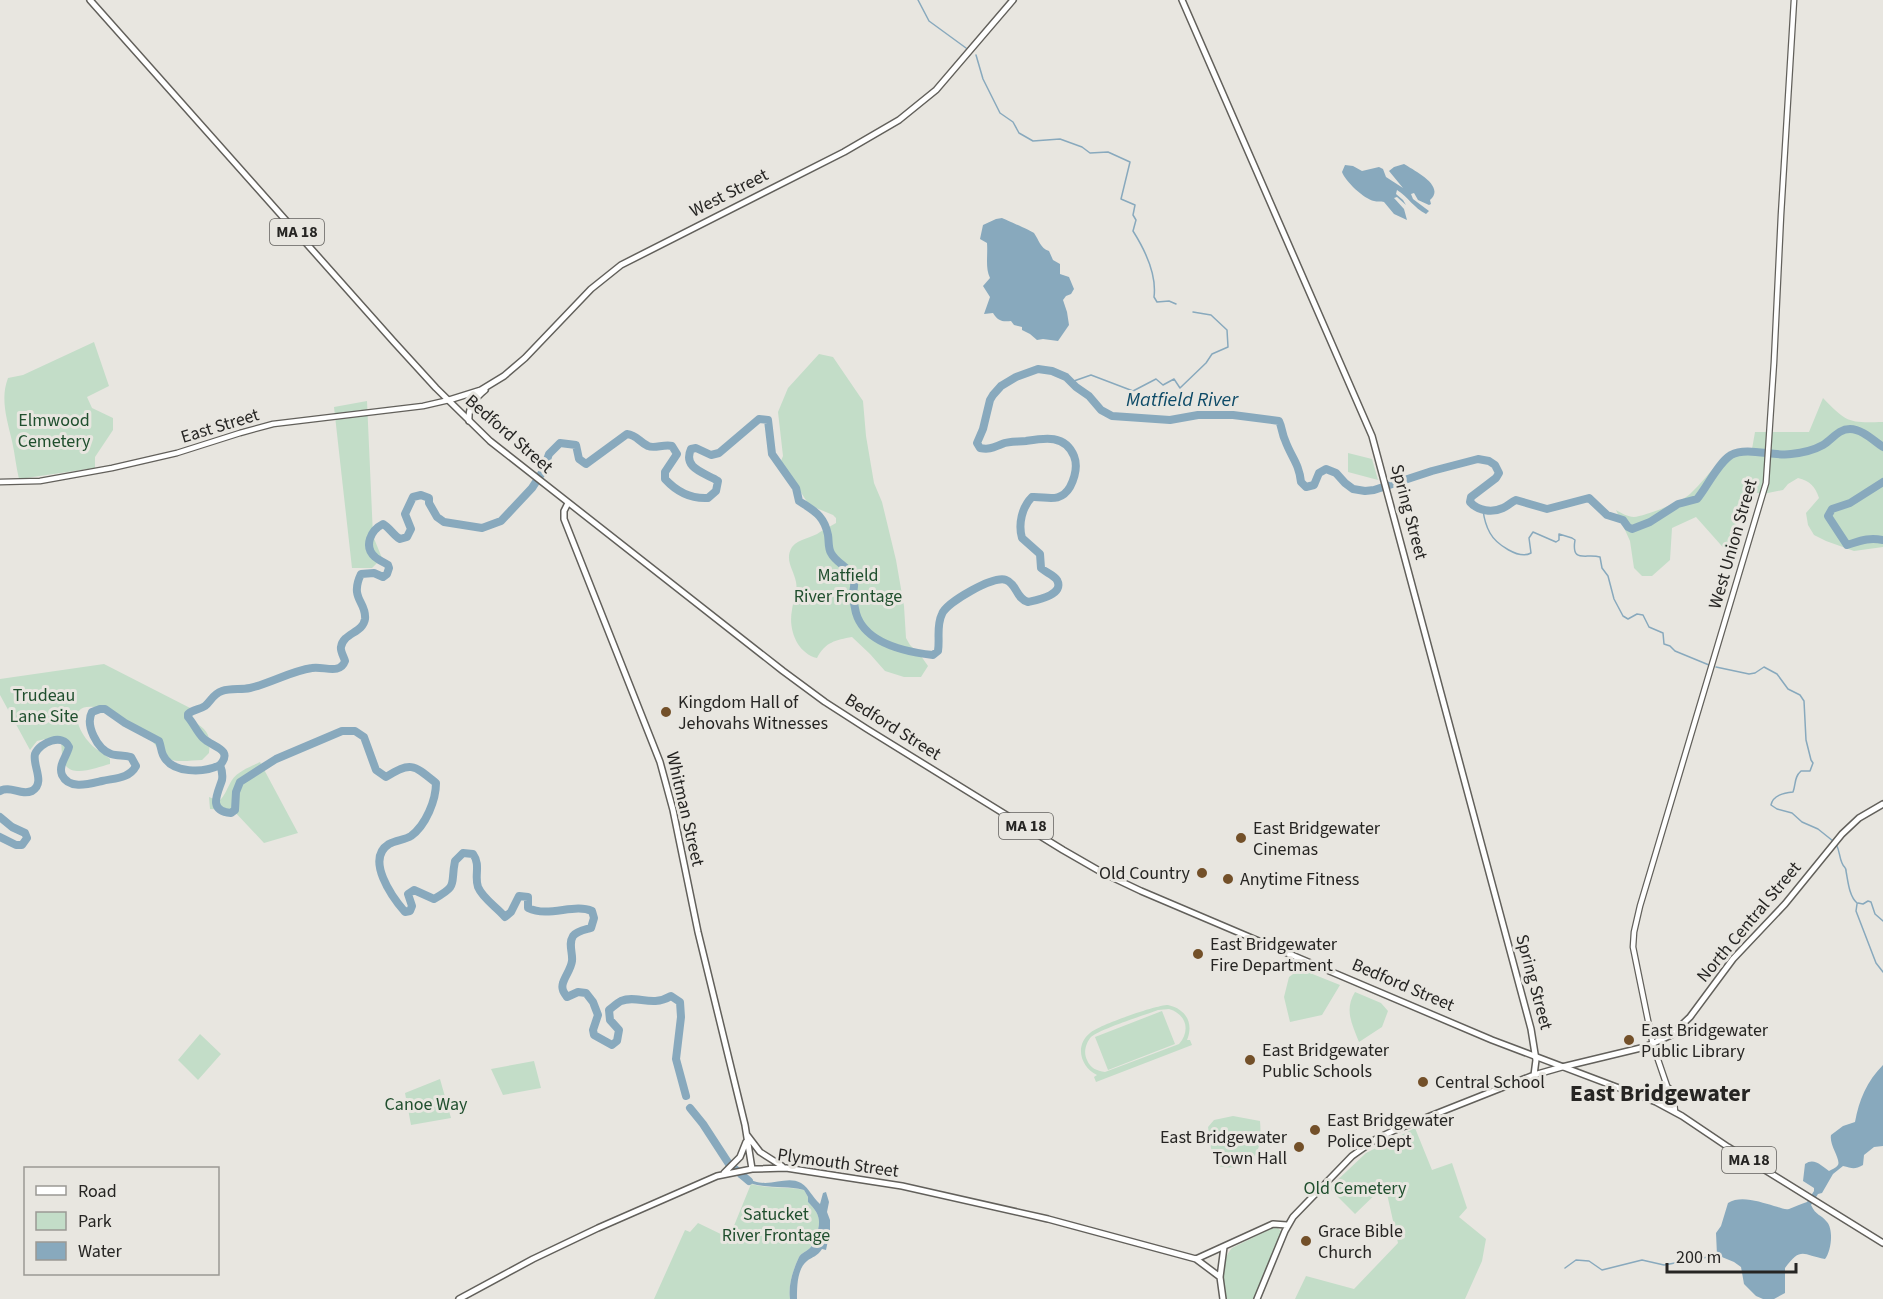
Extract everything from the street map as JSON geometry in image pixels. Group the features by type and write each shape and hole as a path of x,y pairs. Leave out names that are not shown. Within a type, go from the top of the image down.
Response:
{"main road":[{"name":"Bedford Street","path":"90,0 367,312 469,421 531,475 817,696 876,735 1084,862 1141,891 1536,1057 1665,1106 1883,1243"},
{"name":"West Street","path":"449,400 493,384 518,364 591,289 621,265 853,147 908,114 942,84 1013,0"},
{"name":"Spring Street","path":"1182,0 1367,423 1388,491 1531,1029 1536,1057 1534,1075"},
{"path":"469,421 469,411 474,401 493,384"},
{"name":"Whitman Street","path":"568,503 564,511 564,519 645,720 673,810 746,1134 749,1170"},
{"name":"North Central Street","path":"1257,1299 1287,1225 1352,1156 1376,1139 1434,1113 1534,1075 1653,1045 1671,1035 1690,1017 1729,965 1781,909 1836,840 1855,821 1883,804"},
{"path":"731,1170 743,1150 746,1134"},
{"path":"746,1134 764,1156 786,1168"},
{"name":"Plymouth Street","path":"459,1299 562,1244 731,1170 786,1168 929,1192 1048,1219 1196,1259 1220,1277"},
{"path":"1196,1259 1273,1224 1287,1225"},
{"path":"1223,1299 1220,1277 1224,1247"}],"street":[{"name":"West Union Street","path":"1675,1112 1674,1100 1653,1045 1633,946 1634,932 1766,483 1794,0"},
{"name":"East Street","path":"0,482 37,482 112,468 177,453 265,426 423,406 449,400"},
{"path":"1665,1106 1668,1099 1667,1086"}],"green space":[{"name":"Elmwood Cemetery","path":"94,342 109,386 87,397 92,408 113,418 113,430 95,457 95,468 19,479 5,409 8,378 23,375"},
{"name":"Matfield River Frontage","path":"819,354 833,357 863,401 874,483 882,502 896,560 904,606 906,638 928,666 921,677 904,677 885,671 852,637 832,643 824,648 817,658 804,651 795,639 791,617 796,585 789,561 790,552 798,542 836,523 836,518 809,505 781,461 783,456 778,412 788,388"},
{"path":"1823,398 1849,420 1883,422 1883,547 1854,551 1814,535 1808,525 1806,513 1819,498 1812,485 1798,478 1783,490 1763,494 1746,491 1728,553 1696,517 1672,528 1670,560 1652,576 1642,576 1634,568 1630,541 1616,510 1634,517 1679,501 1690,494 1723,460 1752,449 1755,432 1809,432"},
{"path":"367,401 373,536 382,558 372,568 352,568 334,407"},
{"path":"1348,453 1372,459 1378,480 1348,472"},
{"name":"Trudeau Lane Site","path":"104,664 194,710 191,719 207,733 209,753 202,760 169,759 132,723 110,711 94,707 81,709 77,718 78,724 90,744 110,759 110,764 81,771 70,769 63,761 61,741 54,737 37,741 30,750 0,695 0,679"},
{"path":"260,762 298,833 264,843 233,810 210,809 209,797 219,801 235,777"},
{"path":"1300,969 1340,985 1322,1015 1290,1022 1284,997 1289,977"},
{"path":"1355,992 1381,1003 1388,1011 1382,1027 1359,1042 1350,1011"},
{"path":"1168,1005 1184,1013 1190,1028 1187,1040 1190,1040 1192,1045 1096,1082 1094,1077 1097,1075 1087,1067 1082,1056 1082,1044 1085,1038 1104,1025","holes":["1158,1010 1175,1011 1183,1019 1186,1028 1179,1044 1105,1072 1094,1069 1088,1063 1086,1048 1089,1039 1096,1034"]},
{"path":"1162,1011 1175,1044 1108,1070 1095,1037"},
{"path":"200,1034 221,1054 198,1080 178,1060"},
{"path":"534,1061 541,1088 503,1095 491,1069"},
{"name":"Canoe Way","path":"440,1079 451,1118 411,1125 405,1093"},
{"path":"1233,1116 1260,1121 1260,1143 1257,1152 1247,1164 1239,1167 1216,1166 1208,1127 1214,1120"},
{"name":"Old Cemetery","path":"1415,1128 1432,1170 1452,1163 1467,1208 1459,1217 1486,1239 1482,1261 1465,1299 1295,1299 1306,1276 1354,1289 1398,1243 1385,1185 1355,1214 1329,1188 1366,1153"},
{"name":"Satucket River Frontage","path":"751,1184 804,1190 808,1202 818,1217 819,1225 813,1244 800,1256 795,1267 790,1283 790,1299 654,1299 685,1230 690,1232 698,1223 729,1238"},
{"path":"1276,1226 1282,1232 1255,1299 1226,1299 1223,1272 1225,1260 1232,1248"}],"water":[{"path":"1404,164 1427,179 1434,189 1429,205 1418,200 1414,193 1411,194 1413,199 1429,211 1426,214 1397,190 1396,194 1406,205 1397,197 1394,198 1404,209 1407,220 1394,214 1384,202 1370,200 1360,193 1342,172 1345,165 1362,171 1379,167 1383,169 1386,177 1403,188 1389,171"},
{"path":"1002,218 1034,233 1042,246 1049,251 1053,260 1060,264 1060,274 1069,277 1074,289 1063,300 1069,325 1058,341 1037,340 1011,321 1000,320 993,313 984,314 990,297 983,286 990,278 987,266 987,243 980,239 983,225"},
{"path":"1883,1065 1883,1146 1874,1147 1864,1155 1863,1165 1855,1168 1843,1166 1833,1174 1822,1193 1818,1194 1811,1205 1829,1226 1831,1241 1827,1256 1825,1259 1799,1254 1785,1268 1785,1293 1774,1299 1763,1299 1756,1296 1744,1284 1741,1267 1717,1255 1716,1233 1721,1226 1728,1203 1751,1200 1787,1209 1807,1202 1814,1188 1803,1181 1805,1164 1812,1161 1829,1171 1838,1165 1831,1135 1843,1126 1855,1122 1865,1091"},
{"path":"744,1176 760,1183 788,1180 801,1183 820,1204 823,1193 826,1192 829,1202 827,1212 830,1231 826,1250 822,1249 801,1269 797,1299 790,1299 792,1278 799,1257 811,1247 816,1236 819,1225 817,1213 808,1202 804,1190 762,1186 738,1177"}],"waterway":[{"path":"918,0 929,21 966,48"},
{"path":"976,55 983,79 1000,113 1013,122 1019,133 1033,141 1060,139 1082,147 1090,153 1108,152 1130,162 1121,199 1135,205 1133,215 1136,220 1133,231 1146,254 1152,271 1154,297 1157,302 1169,301 1176,304"},
{"path":"1071,382 1091,375 1133,391 1156,379 1163,385 1174,379 1180,388 1212,354 1228,347 1227,330 1211,315 1193,312"},
{"name":"Matfield River","path":"0,791 8,789 28,792 36,788 38,779 35,754 46,743 57,740 62,740 69,747 61,771 69,783 85,784 121,777 133,770 136,766 131,757 113,755 97,742 91,730 90,717 92,712 100,709 105,709 125,723 159,741 163,755 173,766 197,770 220,765 225,755 203,738 188,714 205,706 222,691 250,688 304,670 336,669 343,665 345,661 341,650 343,642 361,627 365,619 364,608 357,589 361,574 374,573 383,577 389,568 371,553 369,543 375,530 383,524 400,539 407,537 411,529 405,514 413,497 421,495 429,498 429,503 437,517 444,522 482,528 501,521 532,488 543,471 549,454 560,443 576,445 579,459 586,464 627,434 650,447 672,446 677,454 665,472 665,479 684,493 708,498 716,491 718,481 692,466 689,456 691,449 696,448 711,455 719,453 759,419 768,420 772,454 796,488 799,501 821,518 826,528 831,553 853,577 854,602 861,624 877,639 899,649 933,655 938,651 939,623 942,614 952,603 982,585 1006,580 1021,598 1028,602 1049,596 1057,589 1057,580 1041,568 1040,554 1022,538 1021,522 1023,511 1032,497 1052,498 1062,496 1066,492 1075,475 1074,456 1065,444 1053,439 1008,442 987,449 980,448 977,443 993,395 1001,386 1016,377 1038,369 1052,371 1066,377 1089,396 1101,410 1112,416 1170,420 1198,415 1233,415 1279,421 1301,482 1306,487 1314,485 1319,473 1326,469 1336,473 1353,489 1365,491 1478,459 1489,461 1495,465 1499,473 1496,478 1471,497 1470,502 1477,507 1485,510 1499,510 1516,500 1547,509 1589,498 1607,515 1623,520 1632,529 1650,522 1678,504 1697,499 1726,459 1737,452 1784,455 1803,452 1819,447 1846,429 1863,433 1883,447"},
{"name":"Matfield River","path":"1883,482 1850,503 1832,509 1828,516 1847,545 1868,539 1883,540"},
{"path":"1483,510 1490,533 1502,546 1514,553 1526,555 1531,553 1529,538 1533,532 1556,542 1559,540 1559,534 1572,538 1575,540 1574,547 1577,555 1600,557 1614,599 1623,616 1628,619 1637,614 1643,615 1649,627 1663,633 1664,644 1709,665"},
{"path":"1716,667 1749,674 1764,667 1777,674 1788,689 1800,695 1804,701 1806,740 1813,763 1810,771 1799,773 1793,792 1776,797 1771,805 1792,813 1833,841"},
{"path":"220,765 222,778 216,801 219,809 231,813 235,810 236,792 240,782 276,759 342,731 355,731 364,737 376,770 386,777 407,767 422,772 436,783 429,812 416,831 409,837 389,844 382,851 380,859 383,878 405,912 410,911 412,906 408,894 414,890 434,899 447,891 452,884 455,861 463,853 473,854 477,862 478,887 505,917 511,912 519,896 528,897 528,908 536,911 577,909 592,911 594,918 591,928 573,936 572,961 563,983 564,992 567,997 578,992 586,993 593,1002 598,1015 593,1030 594,1035 612,1045 617,1041 619,1030 610,1020 609,1010 620,1002 627,999 657,1001 671,996 680,1002 681,1017 676,1059 686,1096"},
{"name":"Matfield River","path":"0,817 12,827 25,833 27,838 22,845 16,845 0,837"},
{"path":"1836,844 1846,869 1848,884 1857,903"},
{"path":"1858,903 1871,902 1875,914 1883,921"},
{"path":"1857,904 1856,911 1876,963 1883,972"},
{"path":"690,1108 729,1164 749,1181"},
{"path":"1565,1268 1576,1260 1589,1261 1602,1270 1642,1260 1664,1265 1708,1257"}],"place":[{"name":"Kingdom Hall of Jehovahs Witnesses","path":"666,712"},
{"name":"East Bridgewater Cinemas","path":"1241,838"},
{"name":"Old Country","path":"1202,873"},
{"name":"Anytime Fitness","path":"1228,879"},
{"name":"East Bridgewater Fire Department","path":"1198,954"},
{"name":"East Bridgewater Public Library","path":"1629,1040"},
{"name":"East Bridgewater Public Schools","path":"1250,1060"},
{"name":"Central School","path":"1423,1082"},
{"name":"East Bridgewater Police Dept","path":"1315,1130"},
{"name":"East Bridgewater Town Hall","path":"1299,1147"},
{"name":"Grace Bible Church","path":"1306,1241"}],"district":[{"name":"East Bridgewater","path":"1660,1093"}]}
